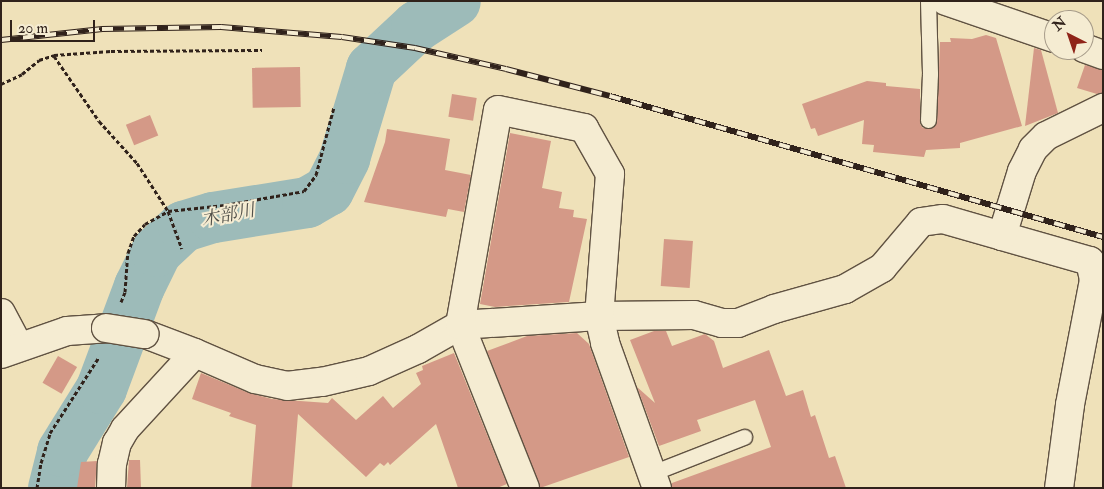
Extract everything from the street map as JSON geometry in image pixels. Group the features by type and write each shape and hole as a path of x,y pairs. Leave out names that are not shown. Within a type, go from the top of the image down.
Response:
{"street":[{"path":"946,1 1044,35"},
{"path":"1002,236 1022,171 1034,149 1046,136 1103,108"},
{"path":"525,488 460,325 498,110 584,128 610,174 599,316 604,343 655,480"},
{"path":"1,313 10,351 67,331 109,329 145,334 195,352 255,379 287,386 322,382 369,372 418,349 460,325 599,316 694,315 722,323 738,323 845,289 882,268 920,222 944,219 1097,262 1070,405 1059,488"},
{"path":"111,488 112,464 117,443 125,429 195,352"}],"lane":[{"path":"928,1 930,74 928,120"},
{"path":"655,480 744,437"}],"path":[{"path":"1,84 22,74 39,60 54,55 111,51 262,50"},
{"path":"54,55 99,121 137,162 168,211 182,249"},
{"path":"37,488 41,463 50,433 109,329 125,292 128,254 134,236 145,224 168,211 225,205 304,191 316,175 334,107"}],"building":[{"path":"986,35 996,38 1022,126 960,143 960,148 926,150 924,157 873,152 874,145 862,144 864,120 818,136 815,128 811,129 802,104 867,81 886,83 886,86 920,89 920,124 923,128 933,128 937,120 940,42 951,42 950,38 972,39"},
{"path":"1034,48 1041,50 1058,113 1025,126"},
{"path":"1085,65 1103,70 1103,93 1097,94 1077,88"},
{"path":"300,67 301,107 253,108 252,68"},
{"path":"452,94 477,98 473,121 448,117"},
{"path":"150,115 158,135 134,145 126,125"},
{"path":"387,129 450,139 445,170 471,175 464,212 448,209 446,217 364,202 385,142"},
{"path":"510,133 551,141 542,188 562,192 559,208 574,210 573,217 587,219 569,302 495,307 480,304"},
{"path":"664,239 693,241 690,288 661,286"},
{"path":"654,331 666,331 672,346 705,334 714,341 723,368 769,350 786,396 803,390 811,417 815,415 829,458 835,456 846,488 672,488 672,483 771,447 755,400 697,420 701,431 659,446 637,387 655,403 630,340"},
{"path":"577,333 589,344 629,457 540,488 487,351 527,336"},
{"path":"454,353 507,484 497,488 458,488 436,424 390,465 388,462 384,466 380,463 366,477 298,414 292,488 251,488 256,425 229,416 231,413 192,399 201,373 249,393 272,399 328,403 332,398 356,420 383,396 393,408 421,384 416,373 423,370 422,366"},
{"path":"58,356 77,367 62,394 42,383"},
{"path":"129,460 140,460 141,488 127,488"},
{"path":"97,461 95,488 77,488 81,462"}],"waterway":[{"name":"木部川","path":"53,488 62,451 101,388 139,286 156,251 183,226 213,217 307,202 328,190 344,158 371,68 416,26 455,1"}],"railway":[{"path":"1,40 102,29 221,27 342,37 415,48 610,96 1103,237"}]}
